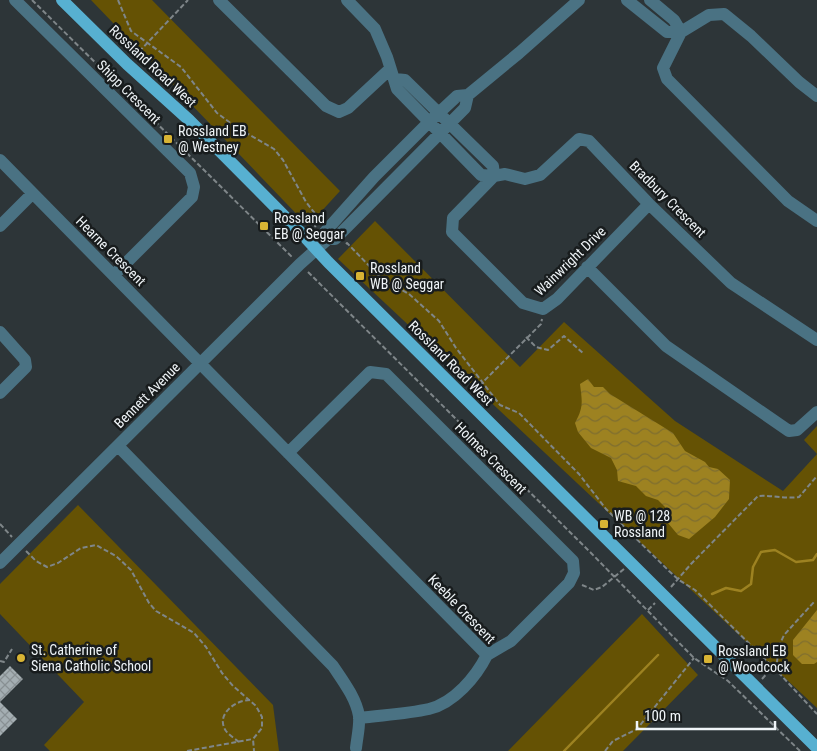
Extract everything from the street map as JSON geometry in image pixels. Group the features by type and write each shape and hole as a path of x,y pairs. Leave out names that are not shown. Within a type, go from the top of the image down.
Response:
{"main road":[{"name":"Rossland Road West","path":"62,0 127,64 189,120 817,748"}],"street":[{"name":"Shipp Crescent","path":"15,0 190,173 194,187 192,197 114,275"},
{"path":"219,0 326,106 339,112 348,108 393,74 406,80 493,166 494,176"},
{"name":"Bradbury Crescent","path":"347,0 375,29 387,57 397,89 481,176 505,174 526,179 540,175 579,139 589,140 649,204 731,283 817,340"},
{"path":"328,239 325,232 374,177 428,123 457,96 468,95 580,0"},
{"path":"627,0 668,32 681,32 709,15 724,14 817,96"},
{"path":"650,0 674,20 681,32"},
{"path":"681,32 663,68 668,79 788,201 817,221"},
{"name":"Bennett Avenue","path":"0,563 300,264 328,239 335,239 465,108 468,95"},
{"name":"Hearne Crescent","path":"0,160 200,363"},
{"name":"Wainwright Drive","path":"494,176 453,218 452,232 523,303 543,309 556,299 649,204"},
{"path":"0,226 32,194"},
{"path":"587,267 666,346 789,431 797,430 817,412"},
{"path":"0,332 25,360 26,367 0,393"},
{"name":"Keeble Crescent","path":"200,363 487,656 480,670 458,694 430,709 359,718"},
{"name":"Holmes Crescent","path":"288,453 370,372 386,374 573,561 574,573 569,584 511,641 487,656"},
{"path":"118,446 334,666 349,691 359,718 356,748"}],"path":[{"path":"32,0 616,578 694,658 728,681 800,751"},
{"path":"118,0 131,31 181,67 217,113 236,128 274,149 283,160 306,202 318,216 314,226 328,239"},
{"path":"127,64 188,0"},
{"path":"343,247 347,243 381,278 409,294 439,321 456,348 500,405 519,413 579,474 606,509 679,580 695,590 773,667 817,714"},
{"path":"466,398 541,324 543,309"},
{"path":"526,338 536,347 548,350 564,336 584,354"},
{"path":"648,610 758,496 799,497 817,476"},
{"path":"0,524 36,561 47,566 58,563 81,548 96,545 116,556 131,570 149,603 156,611 194,633 206,647 222,673 233,686 256,706 262,717 262,728 253,739 186,751"},
{"path":"582,584 594,590 602,587 616,578 630,562"},
{"path":"755,687 777,662 779,646 784,635 814,602"},
{"path":"0,661 4,662 12,649"},
{"path":"605,751 613,741 637,729 694,658"},
{"path":"239,742 226,732 223,724 224,716 229,707 244,700 250,700"},
{"path":"253,739 254,751"},
{"path":"208,747 209,751"}],"shaded area":[{"path":"91,0 152,0 340,191 308,226"},
{"path":"375,221 520,367 564,322 675,421 783,491 817,454 817,708 338,259"},
{"path":"817,426 817,454 804,440"},
{"path":"78,505 273,705 279,751 50,751 44,745 84,702 0,614 0,584"},
{"path":"642,614 698,675 623,751 508,751"}],"water":[{"path":"588,379 594,387 603,387 610,394 673,433 685,451 705,462 709,467 718,469 730,480 729,499 715,517 689,539 678,535 668,523 665,507 658,500 646,496 636,486 618,481 617,470 611,458 591,448 578,432 575,423 582,404 580,384"},
{"path":"817,610 817,662 814,664 802,664 793,655 793,640"}],"building":[{"path":"10,666 23,679 0,702 0,676"},
{"path":"0,702 17,719 0,736"}],"waterway":[{"path":"712,594 726,588 741,591 751,584 753,567 761,552 775,550 796,562 813,560 817,554"},
{"path":"564,751 658,655"}],"place":[{"name":"Rossland EB @ Westney","path":"168,139"},
{"name":"Rossland EB @ Seggar","path":"264,226"},
{"name":"Rossland WB @ Seggar","path":"360,276"},
{"name":"WB @ 128 Rossland","path":"604,524"},
{"name":"St. Catherine of Siena Catholic School","path":"21,658"},
{"name":"Rossland EB @ Woodcock","path":"708,659"}]}
